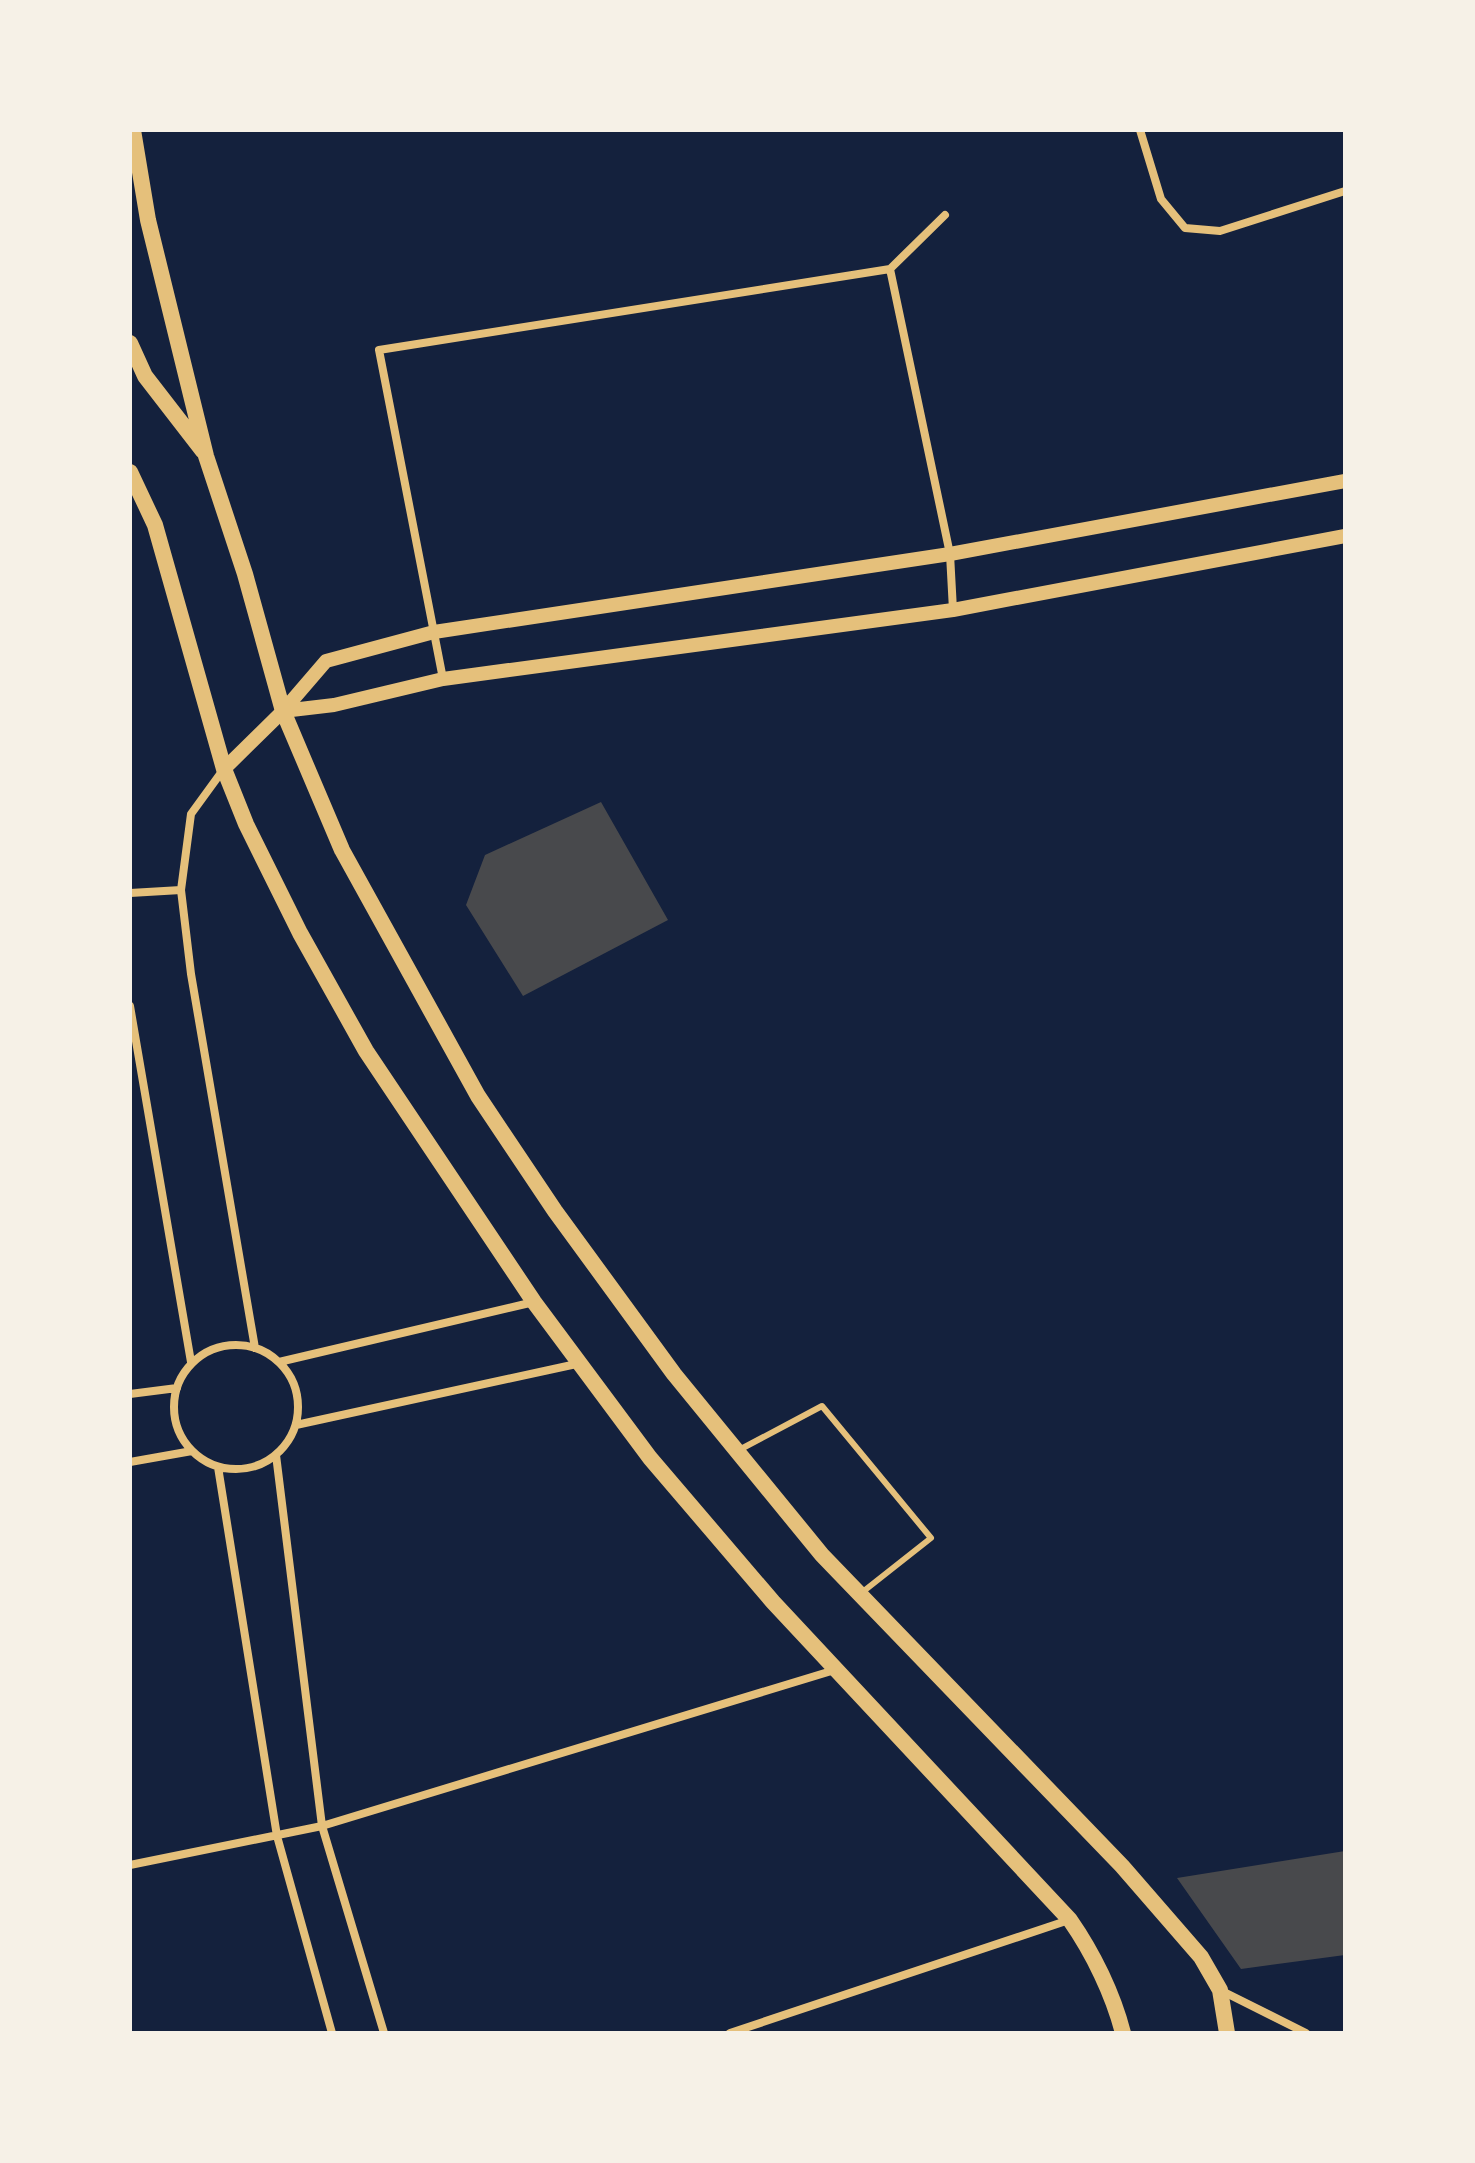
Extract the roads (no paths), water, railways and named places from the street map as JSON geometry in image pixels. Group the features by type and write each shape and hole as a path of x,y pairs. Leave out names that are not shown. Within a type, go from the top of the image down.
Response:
{"main road":[{"path":"133,130 148,220 206,456 245,574 283,711 342,850 478,1096 555,1211 674,1374 822,1555 1122,1866 1201,1957 1220,1990 1227,2033"},
{"path":"130,343 145,376 206,456"},
{"path":"130,472 155,525 224,769 246,824 300,933 366,1051 534,1302 650,1458 773,1602 1070,1920 1106,1986 1123,2033"}],"street":[{"path":"1140,130 1161,199 1185,228 1220,231 1345,191"},
{"path":"443,679 379,350 890,269 945,215"},
{"path":"890,269 950,554 953,610"},
{"path":"255,1348 191,974 181,890 191,814 224,769 283,711 326,661 434,632 950,554 1345,481"},
{"path":"283,711 334,705 443,679 953,610 1345,536"},
{"path":"130,893 181,890"},
{"path":"130,1006 191,1362"},
{"path":"279,1362 534,1302"},
{"path":"229,1344 255,1348 279,1362 295,1386 299,1406 296,1425 288,1443 276,1455 257,1466 237,1470 218,1467 200,1459 184,1443 175,1423 173,1402 178,1380 191,1362 209,1350 229,1344"},
{"path":"296,1425 581,1363"},
{"path":"130,1394 177,1388"},
{"path":"130,1462 192,1451"},
{"path":"276,1455 322,1826 384,2033"},
{"path":"218,1467 277,1836 332,2033"},
{"path":"130,1865 322,1826 838,1669"},
{"path":"730,2033 1070,1920"},
{"path":"1220,1990 1306,2033"}],"lane":[{"path":"737,1451 822,1406 931,1538 860,1594"}]}
